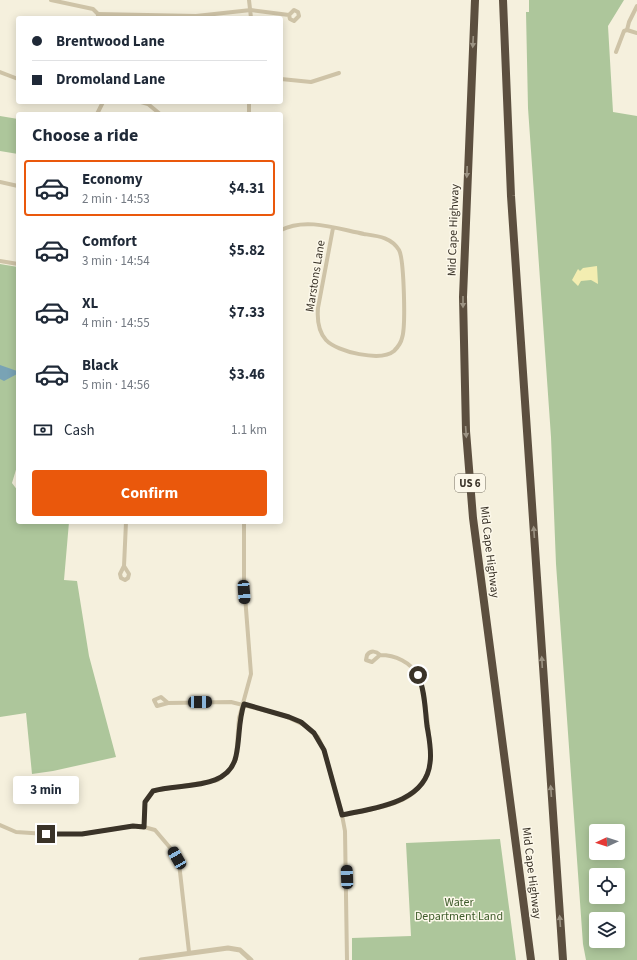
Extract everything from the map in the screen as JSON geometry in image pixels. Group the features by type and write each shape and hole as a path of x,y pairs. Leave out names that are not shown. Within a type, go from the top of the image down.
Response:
{"highway":[{"name":"Mid Cape Highway","path":"475,0 462,297 466,431 474,525 531,960"},
{"name":"Mid Cape Highway","path":"503,0 511,190 563,960"}],"street":[{"path":"51,0 64,1 92,9 98,16 196,16 251,10 289,15"},
{"path":"249,0 251,16"},
{"path":"616,52 623,33 627,30 629,22 637,6"},
{"path":"627,30 637,33"},
{"path":"0,72 16,78"},
{"path":"283,79 311,82 339,73"},
{"path":"148,104 158,112"},
{"path":"0,182 16,186"},
{"name":"Marstons Lane","path":"283,229 301,224 332,228 384,238 390,241 400,251 403,272 404,330 399,344 391,353 378,356 340,349 326,341 321,332 318,321 318,308 332,228"},
{"path":"0,261 16,264"},
{"path":"124,566 126,524"},
{"path":"144,827 145,802 153,791 167,787 213,781 224,777 236,759 239,718 250,679 251,666 244,588 244,524"},
{"path":"342,815 385,806 408,797 416,789 429,770 429,742 420,679 415,671 405,662 391,656 380,655"},
{"path":"168,702 224,701 244,704 289,717 301,722 314,733 324,750 342,815 347,877 347,960"},
{"path":"0,825 16,832 60,835 144,827 160,834 179,862 189,952"},
{"path":"141,960 189,952 233,948 242,951 251,960"}],"green space":[{"path":"529,0 624,0 608,26 613,112 637,116 637,960 586,960 583,944 556,564 551,437 528,108 526,12 529,12"},
{"path":"0,116 16,119 16,154 0,151"},
{"path":"0,264 16,267 16,470 12,483 16,488 16,524 69,524 64,580 77,581 89,656 116,757 53,771 32,774 26,713 0,717"},
{"name":"Water Department Land","path":"500,839 516,960 352,960 352,938 411,936 406,843"}],"sand":[{"path":"597,266 598,284 591,280 581,281 578,286 572,280 578,269 580,271 583,268"}],"water":[{"path":"0,365 16,371 16,375 4,381 0,379"}],"route":[{"path":"46,834 82,834 105,832 133,826 144,827 145,802 150,793 153,791 167,787 206,783 224,777 234,766 236,759 238,749 237,742 239,718 244,704 289,717 310,728 318,738 324,750 342,815 385,806 408,797 427,775 430,763 424,698 418,675"}]}
